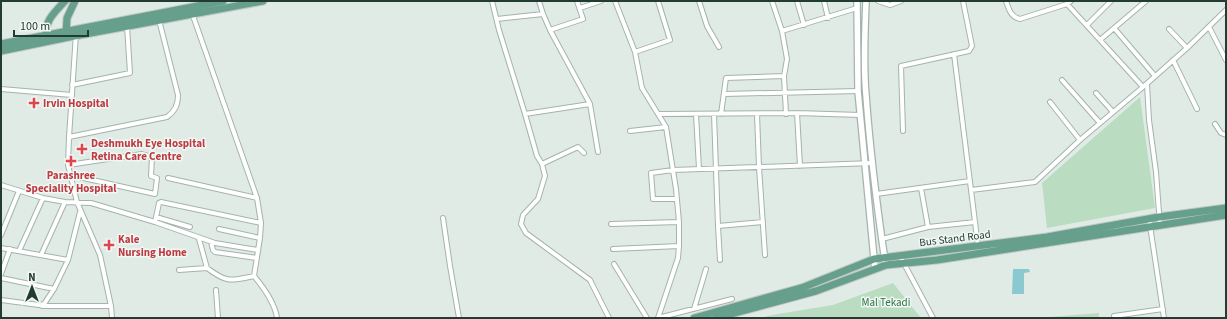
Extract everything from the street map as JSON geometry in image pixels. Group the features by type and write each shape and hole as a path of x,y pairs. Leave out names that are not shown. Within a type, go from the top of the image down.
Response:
{"main road":[{"path":"46,38 47,24 50,17 65,1"},
{"path":"66,34 67,18 75,1"},
{"path":"100,28 126,26 159,20 220,1"},
{"path":"1,51 55,36 195,10 263,1"},
{"path":"1,44 46,38"},
{"name":"Bus Stand Road","path":"716,318 816,291 875,269 885,262 900,256 1046,237 1159,217 1226,208"},
{"name":"Bus Stand Road","path":"694,318 804,287 874,259 885,262 904,263 937,260 1226,215"}],"street":[{"path":"492,1 536,156 542,164 545,176 538,199 522,215 521,224 526,233 590,280 609,318"},
{"path":"539,1 550,30 590,104 598,152"},
{"path":"550,30 583,19 577,1"},
{"path":"580,8 601,1"},
{"path":"615,1 635,52 642,88 666,127 677,199 680,246 678,258 658,318 732,299"},
{"path":"635,52 670,40 658,1"},
{"path":"699,1 707,26 719,47"},
{"path":"772,1 782,31 787,62 784,76 786,114"},
{"path":"797,1 804,25"},
{"path":"824,1 828,18"},
{"path":"857,1 858,91 875,269"},
{"path":"866,1 864,50 866,95 876,194 885,262"},
{"path":"878,1 890,5 901,1"},
{"path":"903,131 901,66 969,51 972,46 963,1"},
{"path":"1006,1 1013,16 1020,19 1069,3 1143,87"},
{"path":"1087,25 1111,1"},
{"path":"1100,40 1146,1"},
{"path":"782,31 857,8"},
{"path":"195,10 257,198 261,223 254,276 275,307 277,318"},
{"path":"971,190 1034,182 1080,140 1148,84 1226,10"},
{"path":"497,19 543,14"},
{"path":"69,137 167,117 172,114 178,104 178,95 159,20"},
{"path":"72,85 130,74 126,26"},
{"path":"1209,27 1226,60"},
{"path":"1114,28 1155,76"},
{"path":"1169,29 1187,48"},
{"path":"76,32 68,165 80,211 100,255 111,306 112,318"},
{"path":"954,54 978,246"},
{"path":"1173,60 1197,109"},
{"path":"721,114 726,78 784,76"},
{"path":"1062,80 1100,123"},
{"path":"1148,84 1149,120 1154,153 1160,226"},
{"path":"1,89 72,95"},
{"path":"724,94 858,91"},
{"path":"1096,93 1113,112"},
{"path":"1050,102 1080,140"},
{"path":"525,114 590,104"},
{"path":"658,114 860,114"},
{"path":"696,114 699,169"},
{"path":"714,114 720,260"},
{"path":"757,114 765,255"},
{"path":"797,114 800,166"},
{"path":"1215,124 1221,133 1226,135"},
{"path":"630,131 666,127"},
{"path":"542,164 578,147 584,153"},
{"path":"68,165 142,154 152,157 150,176 157,178 155,194 70,176"},
{"path":"677,199 653,199 651,173 673,170 873,163"},
{"path":"168,178 257,198"},
{"path":"876,194 970,181"},
{"path":"1,185 43,198 64,202 91,203 155,222 211,242 258,250"},
{"path":"921,188 928,227"},
{"path":"1,235 19,191"},
{"path":"19,251 43,198"},
{"path":"41,255 64,202"},
{"path":"155,222 159,204 162,202 261,223"},
{"path":"41,306 54,289 68,260 80,211"},
{"path":"156,217 190,227"},
{"path":"443,218 459,318"},
{"path":"1149,219 1164,318"},
{"path":"611,224 679,222"},
{"path":"718,226 763,222"},
{"path":"882,239 928,227 975,222"},
{"path":"219,229 260,238"},
{"path":"199,238 207,268 214,273 229,281 254,276"},
{"path":"211,242 214,252 257,258"},
{"path":"613,250 680,246"},
{"path":"1,248 68,260"},
{"path":"1,274 3,264 10,250"},
{"path":"900,256 933,318"},
{"path":"614,264 648,318"},
{"path":"179,270 207,268"},
{"path":"694,309 706,269"},
{"path":"1,278 54,289"},
{"path":"216,290 218,318"},
{"path":"1,300 41,306 111,306"},
{"path":"1114,316 1163,309"}],"green space":[{"path":"1140,97 1155,208 1047,228 1042,183"},
{"name":"Mal Tekadi","path":"893,283 921,318 760,318 833,305"},
{"path":"1099,313 1099,318 1037,318"}],"water":[{"path":"1013,269 1029,269 1030,272 1024,273 1024,294 1012,294"}],"place":[{"name":"Irvin Hospital","path":"34,103"},
{"name":"Deshmukh Eye Hospital Retina Care Centre","path":"82,149"},
{"name":"Parashree Speciality Hospital","path":"71,161"},
{"name":"Kale Nursing Home","path":"109,245"}]}
